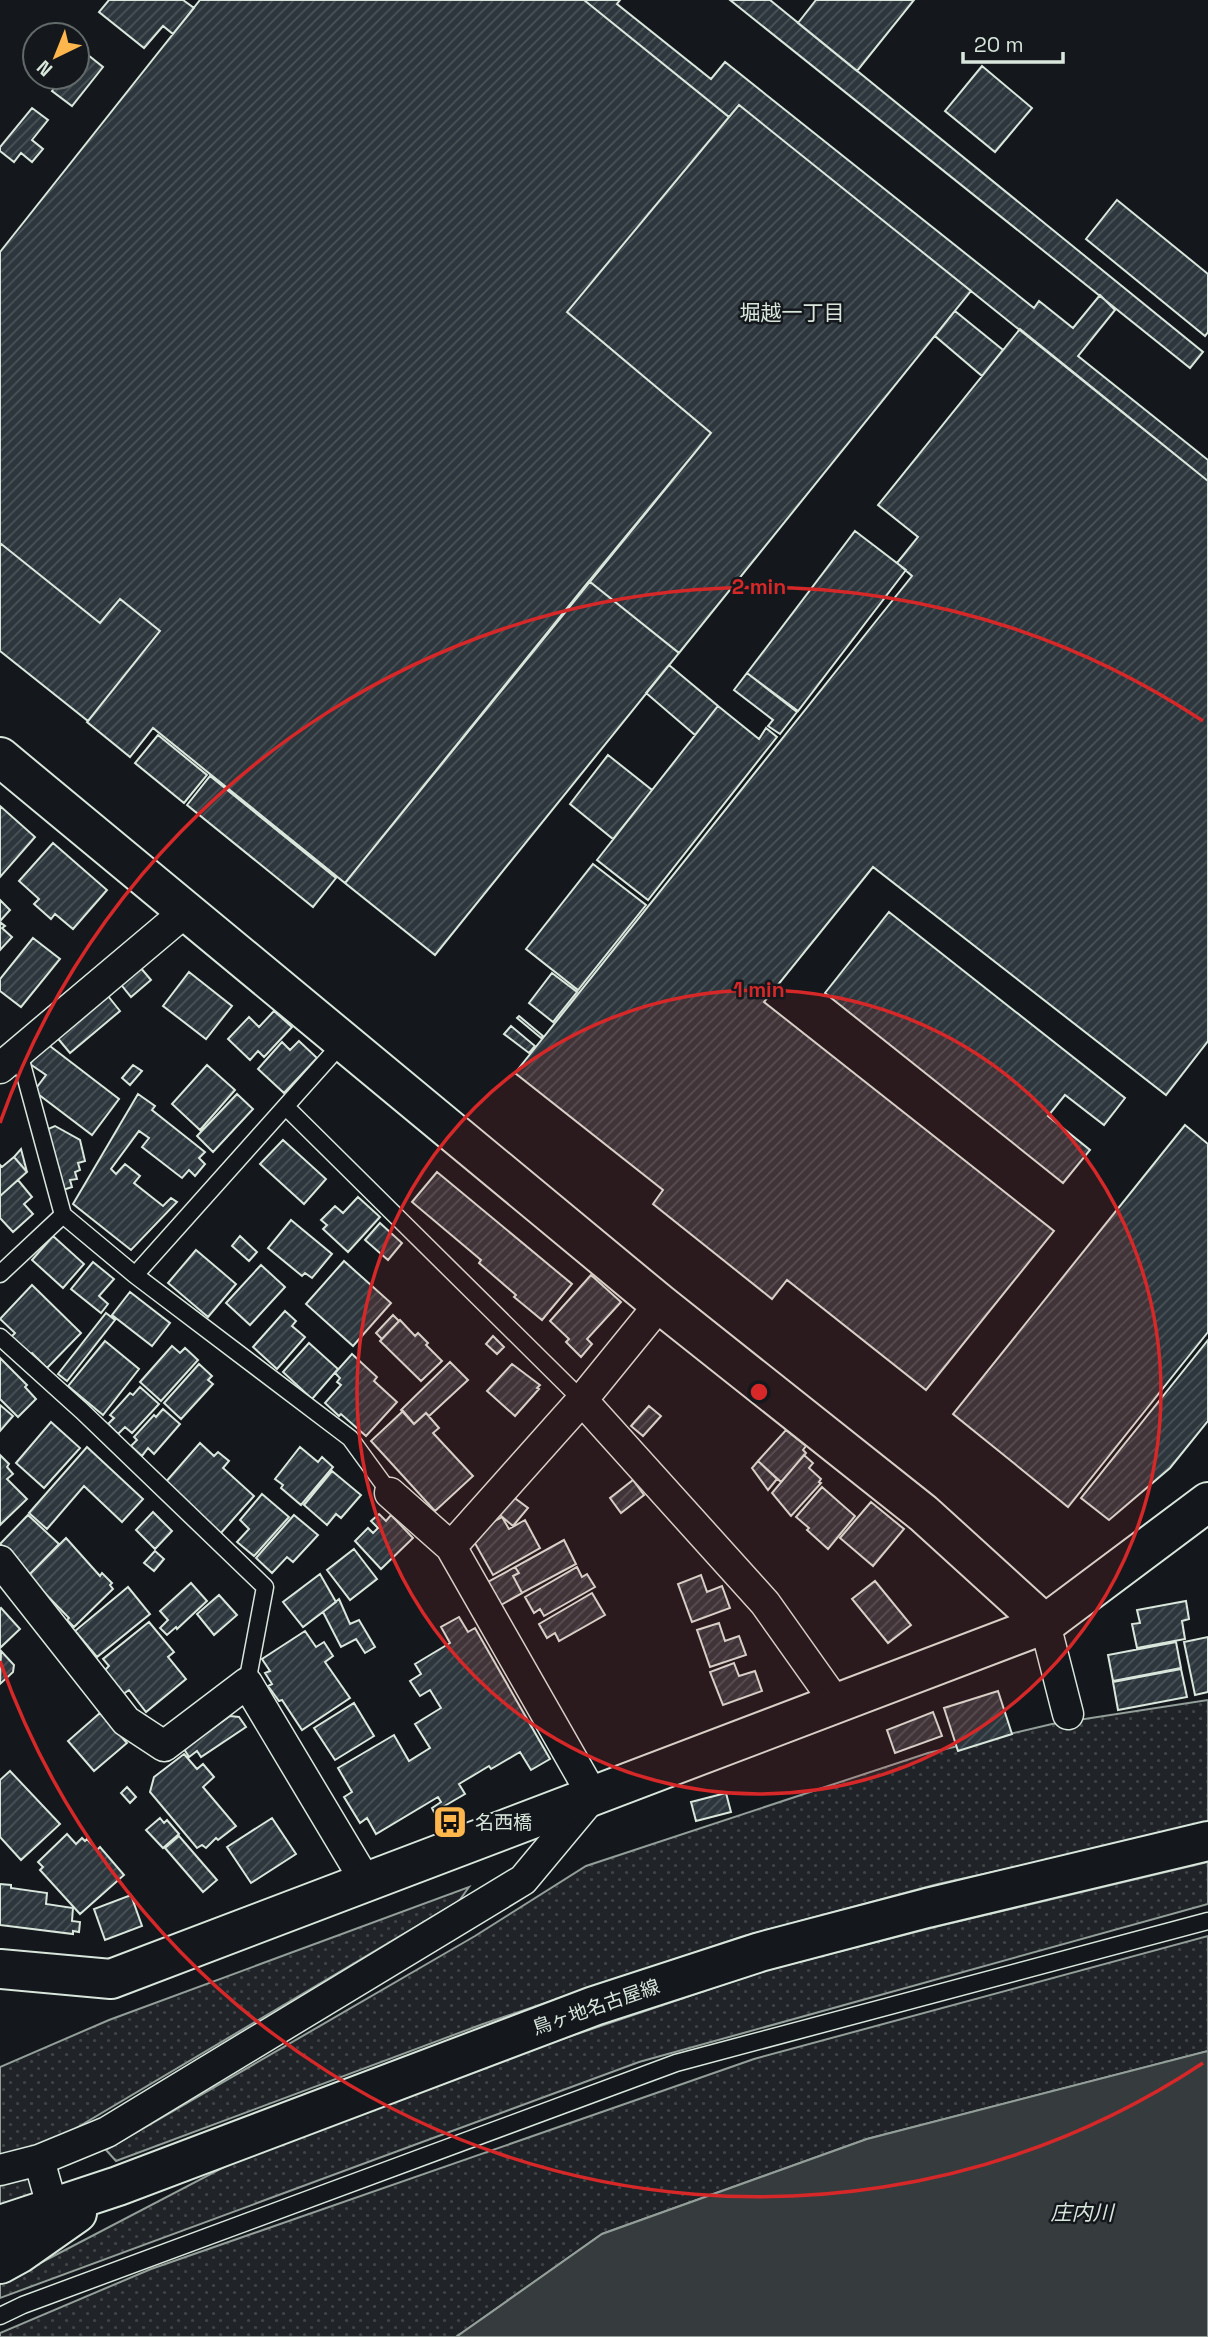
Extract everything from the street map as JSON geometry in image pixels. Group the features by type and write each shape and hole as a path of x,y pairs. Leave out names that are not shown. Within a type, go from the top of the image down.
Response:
{"street":[{"path":"0,757 660,1304 923,1513 1045,1624 1068,1714"},
{"path":"6,1052 185,912"},
{"path":"451,1547 582,1400 660,1304"},
{"path":"582,1400 765,1603 836,1703"},
{"path":"390,1493 451,1547 593,1796"},
{"path":"0,1969 111,1979 1045,1624 1208,1502"},
{"path":"0,1561 126,1721 164,1746 247,1683 366,1882"},
{"path":"0,2170 39,2160 107,2132 523,1880 593,1796"},
{"name":"鳥ヶ地名古屋線","path":"0,2225 118,2186 594,2006 760,1952 927,1908 1208,1841"},
{"path":"39,2160 52,2208"},
{"path":"0,2264 118,2186"}],"lane":[{"path":"135,1275 344,1041"},
{"path":"6,1052 63,1215 135,1275 350,1438 390,1493"},
{"path":"286,1107 582,1400"},
{"path":"0,1274 63,1215"},
{"path":"0,1337 82,1411 265,1587 247,1683"},
{"path":"0,2316 23,2305 676,2063 1208,1921"}],"shaded area":[{"path":"1208,1700 1208,1825 938,1884 741,1937 483,2024 116,2161 106,2150 475,1936 586,1866 928,1753 1052,1724"},
{"path":"1208,1862 1208,1904 639,2062 0,2298 0,2284 301,2127 767,1970"},
{"path":"469,1887 459,1901 68,2133 39,2160 53,2209 0,2242 0,2067 109,2020"},
{"path":"1208,1936 1208,2051 867,2139 602,2234 456,2337 0,2337 0,2333 151,2269 754,2059"}],"water":[{"name":"庄内川","path":"1208,2051 1208,2337 456,2337 602,2234 867,2139"}],"building":[{"path":"109,0 183,0 194,8 173,34 163,26 144,48 99,12"},
{"path":"200,0 584,0 729,117 567,312 711,433 345,883 153,728 130,757 87,722 160,631 120,599 100,623 0,543 0,252"},
{"path":"584,0 620,0 617,4 711,79 725,62 1034,308 1039,301 1073,328 1100,295 1115,310 1078,356 1208,460 1208,481 739,105 729,117"},
{"path":"730,0 770,0 1203,352 1190,368"},
{"path":"816,0 914,0 857,71 798,23"},
{"path":"91,57 103,67 91,82"},
{"path":"982,66 1032,108 995,152 945,111"},
{"path":"52,91 84,91 72,106"},
{"path":"739,105 971,291 679,653 589,581 711,433 567,312"},
{"path":"32,108 48,120 32,140 43,149 32,162 21,153 14,162 0,151 0,147"},
{"path":"1117,200 1208,274 1208,332 1205,336 1086,239"},
{"path":"955,311 1003,350 982,376 935,336"},
{"path":"1020,329 1208,481 1208,1041 1166,1095 873,867 764,1002 1054,1231 926,1390 787,1280 772,1299 653,1204 663,1190 515,1073 912,576 897,563 918,537 878,505"},
{"path":"855,531 906,570 798,711 747,673"},
{"path":"0,543 100,623 120,599 160,631 88,721 0,651"},
{"path":"589,581 679,653 435,955 345,883"},
{"path":"669,665 718,706 695,735 646,693"},
{"path":"747,673 797,712 780,734 768,726 773,720 734,690"},
{"path":"718,706 759,739 766,728 777,737 648,900 597,860"},
{"path":"158,735 207,775 184,803 135,763"},
{"path":"608,755 652,790 613,839 570,804"},
{"path":"210,776 336,878 313,907 187,805"},
{"path":"0,806 35,837 0,877"},
{"path":"53,843 107,890 73,929 55,914 51,919 34,904 39,899 19,881"},
{"path":"593,864 646,905 578,990 526,949"},
{"path":"0,900 10,910 1,920 0,919"},
{"path":"889,912 1125,1098 1104,1125 1065,1095 1048,1116 1090,1150 1063,1183 825,993"},
{"path":"0,922 5,926 2,928 12,937 0,950"},
{"path":"33,938 60,959 21,1007 0,991 0,979"},
{"path":"134,960 151,980 131,997 115,977"},
{"path":"189,972 232,1006 206,1039 163,1006"},
{"path":"552,973 577,992 553,1022 529,1003"},
{"path":"100,986 120,1011 70,1053 50,1029"},
{"path":"274,1011 292,1027 264,1057 258,1051 250,1060 228,1039 249,1017 259,1027"},
{"path":"519,1016 543,1036 541,1038 517,1018"},
{"path":"511,1026 535,1046 529,1053 504,1034"},
{"path":"299,1041 317,1058 284,1093 258,1069 282,1042 290,1050"},
{"path":"46,1043 119,1099 92,1135 34,1091 46,1075 30,1064"},
{"path":"133,1065 142,1071 130,1085 122,1078"},
{"path":"207,1065 235,1090 200,1130 172,1104"},
{"path":"138,1094 155,1106 152,1110 205,1152 199,1158 205,1164 195,1176 189,1170 182,1178 142,1147 149,1138 139,1131 111,1169 116,1174 125,1164 140,1176 134,1183 163,1206 171,1198 177,1202 131,1250 73,1204"},
{"path":"237,1094 253,1109 213,1152 197,1136"},
{"path":"1185,1125 1208,1144 1208,1332 1068,1507 953,1414"},
{"path":"55,1126 80,1140 85,1161 78,1163 80,1170 75,1172 77,1179 70,1180 72,1187 63,1190 41,1132"},
{"path":"283,1140 326,1179 304,1204 260,1164"},
{"path":"21,1149 27,1172 14,1157"},
{"path":"14,1157 27,1172 0,1196 0,1165 2,1167"},
{"path":"437,1172 572,1284 542,1320 479,1263 481,1260 412,1202"},
{"path":"18,1180 32,1197 24,1204 33,1214 13,1232 0,1218 0,1196"},
{"path":"358,1197 380,1217 348,1252 323,1229 327,1225 321,1220 335,1206 343,1213"},
{"path":"291,1220 332,1254 312,1278 305,1273 302,1276 268,1248"},
{"path":"380,1223 402,1243 388,1260 365,1240"},
{"path":"53,1236 84,1264 63,1288 32,1260"},
{"path":"240,1236 257,1252 249,1261 232,1246"},
{"path":"196,1250 236,1284 208,1317 168,1283"},
{"path":"344,1261 391,1303 353,1346 306,1304"},
{"path":"93,1262 114,1279 99,1296 108,1304 101,1313 71,1289"},
{"path":"261,1265 285,1287 250,1325 226,1303"},
{"path":"591,1275 621,1302 587,1339 592,1344 581,1357 566,1342 569,1339 550,1321"},
{"path":"32,1285 81,1333 47,1368 11,1337 15,1333 0,1319"},
{"path":"130,1292 170,1323 152,1346 112,1315"},
{"path":"285,1311 296,1321 292,1326 305,1337 277,1369 253,1347"},
{"path":"106,1313 115,1320 67,1381 58,1374"},
{"path":"393,1315 399,1321 382,1339 376,1333"},
{"path":"400,1320 415,1336 418,1333 442,1361 421,1381 380,1341"},
{"path":"493,1336 504,1347 497,1354 486,1344"},
{"path":"1208,1340 1208,1421 1170,1468 1109,1520 1081,1498"},
{"path":"105,1341 139,1369 103,1415 68,1386"},
{"path":"309,1343 338,1369 312,1399 283,1372"},
{"path":"172,1346 180,1353 185,1348 198,1360 161,1401 140,1382"},
{"path":"352,1354 377,1377 374,1381 397,1402 366,1436 325,1403 341,1385 337,1382 340,1378 335,1373"},
{"path":"0,1358 27,1385 25,1387 36,1399 18,1417 0,1399"},
{"path":"450,1362 468,1380 429,1416 426,1413 414,1424 401,1410"},
{"path":"199,1364 212,1376 208,1380 213,1384 181,1419 164,1403"},
{"path":"512,1364 540,1385 515,1416 487,1391"},
{"path":"140,1387 159,1404 132,1433 125,1427 118,1434 108,1424 114,1418 110,1415 130,1393 133,1395"},
{"path":"0,1405 13,1416 0,1431"},
{"path":"649,1406 661,1416 643,1436 631,1426"},
{"path":"163,1409 180,1424 154,1454 148,1448 142,1456 131,1446 137,1440 134,1437"},
{"path":"403,1411 414,1424 426,1413 439,1428 433,1433 473,1476 435,1511 371,1441"},
{"path":"51,1422 80,1448 44,1488 16,1463"},
{"path":"786,1430 806,1446 803,1450 806,1453 781,1482 758,1461"},
{"path":"200,1443 214,1456 218,1452 229,1461 223,1468 254,1496 220,1534 164,1484"},
{"path":"87,1447 143,1499 122,1522 84,1486 47,1529 29,1513"},
{"path":"300,1447 318,1462 322,1457 333,1467 301,1505 281,1488 283,1485 275,1479"},
{"path":"0,1455 9,1464 7,1467 13,1474 7,1479 27,1499 0,1525"},
{"path":"804,1455 813,1463 809,1468 821,1479 821,1483 791,1516 772,1493"},
{"path":"758,1461 777,1479 768,1490 752,1468"},
{"path":"332,1471 361,1495 341,1518 336,1514 327,1525 304,1505"},
{"path":"633,1480 644,1495 621,1513 610,1498"},
{"path":"822,1487 855,1516 828,1549 796,1517"},
{"path":"508,1493 528,1508 513,1526 494,1510"},
{"path":"262,1494 289,1517 254,1556 237,1542 249,1529 240,1520"},
{"path":"871,1502 904,1529 873,1566 840,1538"},
{"path":"153,1512 172,1531 155,1549 136,1530"},
{"path":"379,1514 386,1521 391,1515 413,1538 381,1569 355,1541 368,1528 373,1533 378,1528 371,1521"},
{"path":"28,1515 59,1544 27,1577 13,1555 0,1544"},
{"path":"294,1515 318,1535 293,1562 287,1557 272,1573 256,1558"},
{"path":"502,1517 509,1529 525,1520 540,1548 493,1575 472,1538 481,1528"},
{"path":"66,1538 100,1576 102,1573 112,1583 110,1585 113,1589 74,1627 67,1620 69,1618 28,1576"},
{"path":"564,1540 576,1564 522,1593 513,1576 519,1573 515,1567"},
{"path":"354,1549 377,1579 350,1600 327,1570"},
{"path":"155,1551 164,1559 154,1571 144,1563"},
{"path":"515,1567 519,1573 513,1576 522,1593 501,1605 488,1582"},
{"path":"577,1567 582,1577 587,1574 595,1587 544,1616 540,1609 534,1613 525,1597"},
{"path":"320,1574 336,1602 303,1627 283,1602"},
{"path":"701,1575 707,1592 722,1586 730,1608 692,1622 678,1584"},
{"path":"875,1581 911,1625 888,1643 852,1599"},
{"path":"191,1583 207,1601 167,1635 160,1628 168,1620 160,1611"},
{"path":"128,1587 150,1614 97,1657 75,1631"},
{"path":"592,1593 605,1615 559,1641 555,1633 547,1638 539,1624"},
{"path":"219,1595 237,1615 214,1635 197,1614"},
{"path":"339,1599 350,1624 359,1620 375,1647 365,1653 356,1639 341,1647 323,1612"},
{"path":"1186,1601 1189,1619 1182,1621 1185,1639 1137,1648 1132,1624 1140,1623 1137,1610"},
{"path":"0,1609 20,1629 0,1648"},
{"path":"459,1617 468,1632 475,1628 550,1759 531,1770 520,1752 459,1784 465,1794 434,1812 432,1808 441,1802 438,1797 376,1834 367,1818 360,1823 344,1797 352,1792 338,1768 394,1735 409,1761 430,1748 415,1724 441,1708 430,1690 420,1696 410,1681 421,1674 415,1664 450,1643 441,1627"},
{"path":"149,1622 174,1652 168,1657 186,1679 146,1712 129,1690 122,1695 103,1672 109,1666 103,1659"},
{"path":"719,1623 725,1641 739,1636 746,1655 710,1667 697,1630"},
{"path":"305,1631 316,1647 324,1642 333,1656 325,1662 350,1698 302,1730 282,1700 279,1701 268,1686 272,1684 265,1673 270,1671 262,1659"},
{"path":"1208,1637 1208,1692 1195,1695 1184,1642"},
{"path":"1176,1642 1181,1668 1113,1681 1108,1655"},
{"path":"1,1651 14,1665 13,1672 0,1684"},
{"path":"734,1663 739,1676 755,1671 762,1691 723,1705 710,1672"},
{"path":"1181,1669 1187,1697 1118,1710 1113,1682"},
{"path":"998,1691 1012,1734 958,1751 944,1708"},
{"path":"354,1703 374,1736 335,1760 314,1728"},
{"path":"933,1712 942,1736 895,1753 887,1730"},
{"path":"100,1713 127,1743 94,1771 68,1741"},
{"path":"230,1716 239,1717 246,1727 201,1757 197,1751 189,1757 184,1749"},
{"path":"184,1754 197,1769 203,1764 214,1777 203,1787 236,1826 218,1840 216,1838 206,1848 202,1845 197,1848 150,1792 154,1777"},
{"path":"10,1771 60,1824 21,1860 0,1837 0,1780"},
{"path":"127,1787 136,1797 130,1803 121,1793"},
{"path":"726,1793 731,1812 696,1821 691,1802"},
{"path":"160,1818 164,1823 167,1820 179,1834 163,1848 146,1830"},
{"path":"272,1818 296,1854 251,1883 227,1847"},
{"path":"67,1834 76,1844 82,1838 85,1841 87,1839 97,1850 100,1847 124,1875 80,1914 40,1870 43,1867 38,1862"},
{"path":"179,1836 217,1880 203,1892 165,1848"},
{"path":"0,1884 47,1893 46,1904 73,1908 72,1921 80,1922 79,1932 73,1931 73,1934 0,1925"},
{"path":"131,1895 142,1926 105,1940 94,1909"}],"place":[{"name":"名西橋","path":"450,1822"}],"district":[{"name":"堀越一丁目","path":"792,312"}]}
